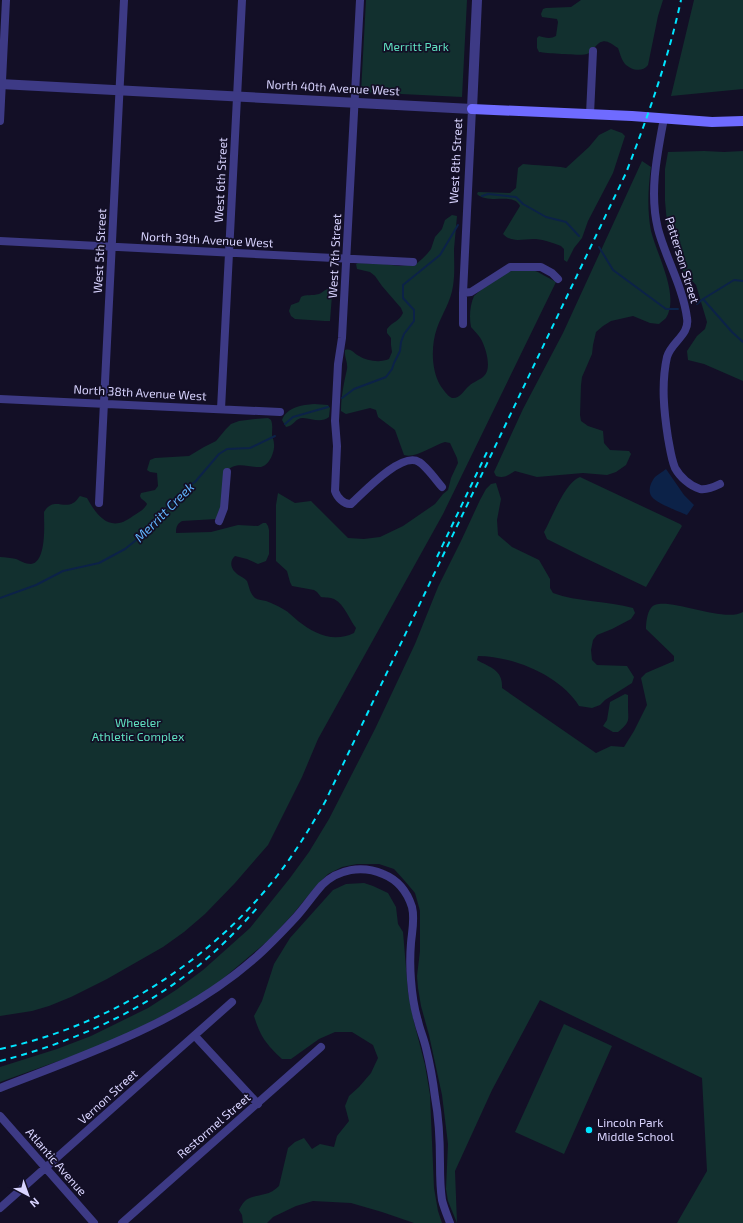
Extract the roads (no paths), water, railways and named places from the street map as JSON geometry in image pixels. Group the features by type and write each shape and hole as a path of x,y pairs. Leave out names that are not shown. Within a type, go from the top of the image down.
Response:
{"main road":[{"name":"North 40th Avenue West","path":"472,109 664,118 712,122 743,120"}],"street":[{"path":"0,121 6,0"},
{"name":"West 5th Street","path":"99,503 124,0"},
{"name":"West 6th Street","path":"221,409 242,0"},
{"name":"West 7th Street","path":"360,0 347,259 342,338 338,364 334,421 337,446 335,488 337,496 347,504 351,504 382,474 394,466 406,461 415,460 420,462 442,487"},
{"name":"West 8th Street","path":"462,324 478,0"},
{"path":"590,114 593,51"},
{"name":"North 40th Avenue West","path":"1,84 472,109"},
{"name":"Patterson Street","path":"664,118 654,181 654,201 658,229 683,298 687,319 685,333 669,351 667,359 664,389 665,412 671,457 681,476 691,485 701,489 710,488 720,484"},
{"name":"North 39th Avenue West","path":"0,241 112,248 413,262"},
{"path":"463,293 471,292 510,267 541,267 552,273 558,279"},
{"name":"North 38th Avenue West","path":"0,398 280,412"},
{"path":"220,521 224,508 227,472"},
{"path":"0,1088 116,1043 189,1006 234,975 256,957 293,920 318,890 329,880 336,875 350,870 359,869 375,871 398,883 406,894 414,916 410,960 413,994 418,1022 429,1060 435,1097 440,1139 441,1189 443,1202 450,1223"},
{"name":"Vernon Street","path":"0,1208 232,1002"},
{"path":"195,1036 258,1104"},
{"name":"Restormel Street","path":"122,1223 321,1047"},
{"name":"Atlantic Avenue","path":"0,1116 94,1223"}],"water":[{"path":"666,469 684,495 694,505 687,515 658,502 651,495 651,484 656,476"}],"waterway":[{"name":"Merritt Creek","path":"482,196 488,194 516,197 523,204 546,217 566,222 579,236"},
{"name":"Merritt Creek","path":"342,398 354,389 386,377 392,369 400,351 404,334 414,321 414,310 403,298 403,285 440,255 458,225"},
{"name":"Merritt Creek","path":"599,247 613,270 666,309 678,309"},
{"path":"697,304 734,280 743,281"},
{"path":"703,299 732,332 743,342"},
{"name":"Merritt Creek","path":"285,424 293,417 328,407"},
{"name":"Merritt Creek","path":"0,598 36,585 63,571 99,563 125,549 145,533 176,497 195,482 219,454 227,449 250,448 275,436"}],"railway":[{"path":"0,1049 40,1039 117,1007 154,986 188,963 220,936 250,907 277,876 302,840 325,802 626,173 657,88 681,0"},
{"path":"437,557 487,452"},
{"path":"0,1061 75,1037 123,1015 146,1002 189,973 207,958 233,934 257,908"}],"place":[{"name":"Lincoln Park Middle School","path":"589,1130"}],"park label":[{"name":"Merritt Park","path":"416,47"},
{"name":"Wheeler Athletic Complex","path":"138,730"}]}
